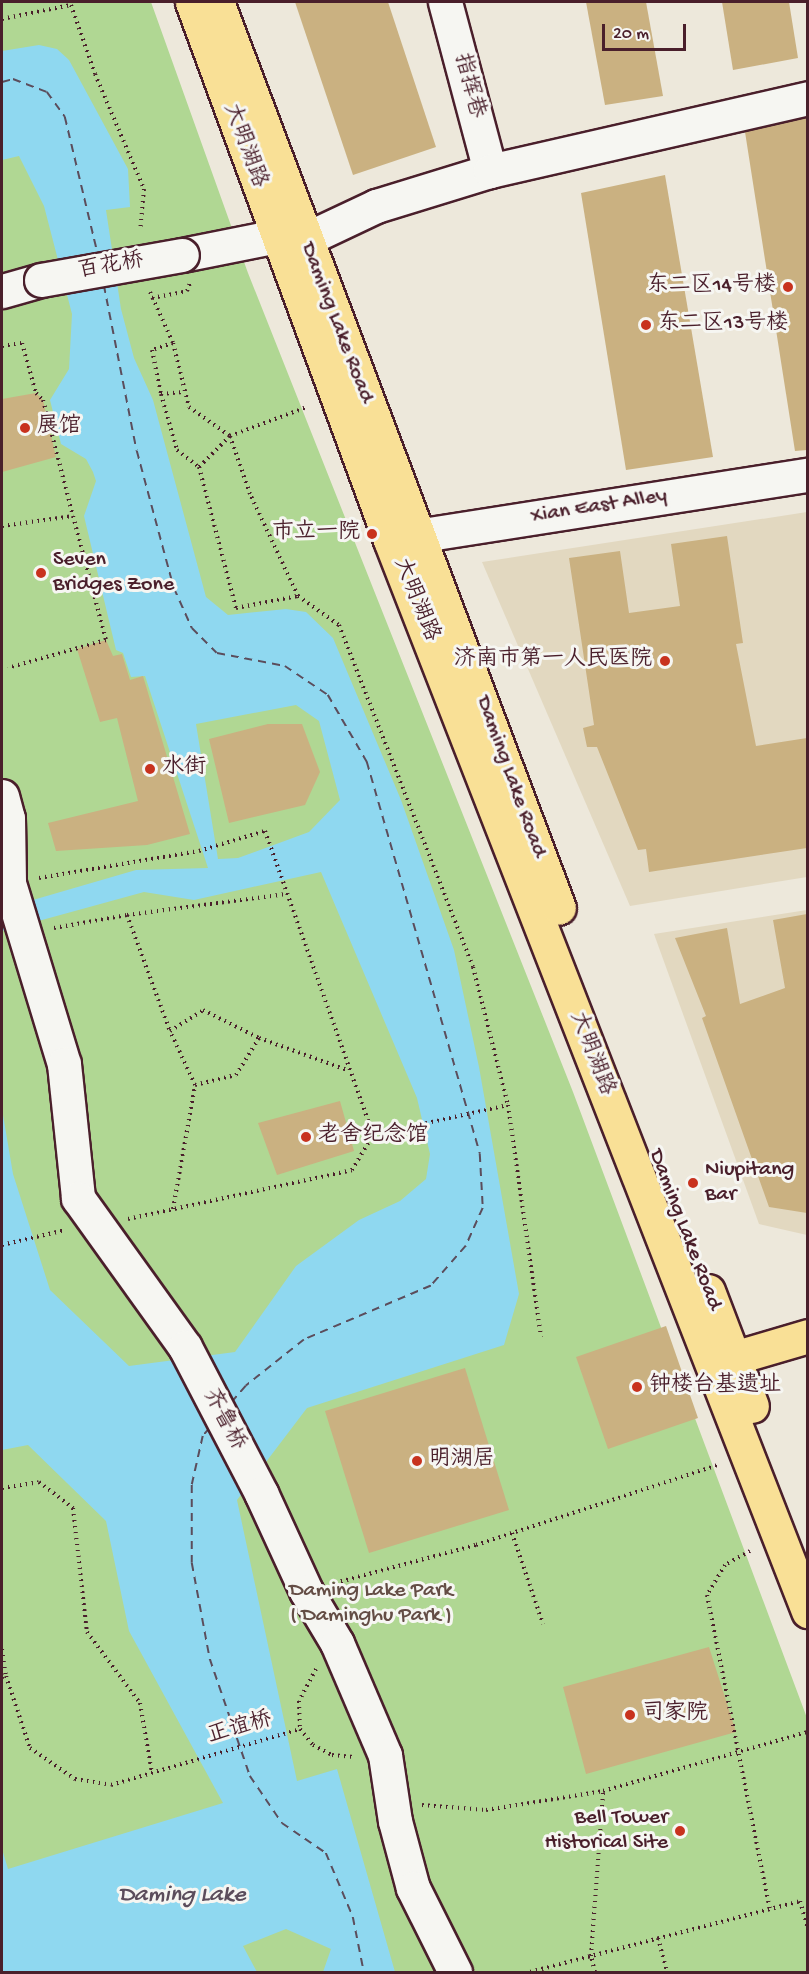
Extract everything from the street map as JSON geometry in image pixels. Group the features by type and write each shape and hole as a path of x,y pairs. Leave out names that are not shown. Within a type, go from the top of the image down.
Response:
{"main road":[{"name":"大明湖路","path":"192,2 291,238"},
{"name":"Daming Lake Road","path":"217,2 291,238 405,537"},
{"name":"大明湖路","path":"405,537 723,1361"},
{"path":"723,1361 807,1336"},
{"path":"723,1361 807,1550"},
{"path":"723,1361 807,1611"}],"street":[{"name":"指挥巷","path":"445,2 490,171"},
{"name":"百花桥","path":"2,291 41,280 291,238 376,206 490,171 807,98"},
{"name":"Xian East Alley","path":"405,537 807,475"},
{"name":"齐鲁桥","path":"2,796 8,818 10,886 64,1064 78,1198 184,1347 261,1493 306,1591 340,1651 385,1755 392,1802 413,1888 455,1972"}],"path":[{"path":"2,19 71,3 95,74 144,189 139,222"},
{"path":"149,288 173,343 183,392 189,407 230,436 250,494 298,596 339,625 473,967 508,1105 541,1337"},
{"path":"2,346 22,343 36,393 43,400 106,640 8,668"},
{"path":"173,343 152,350 161,394 177,450 200,467 236,608 298,596"},
{"path":"161,394 183,392"},
{"path":"200,467 230,436 307,407"},
{"path":"2,526 73,516"},
{"path":"10,886 199,850 265,831 373,1135"},
{"path":"25,933 127,915 287,894"},
{"path":"127,915 170,1031 195,1085 173,1209"},
{"path":"170,1031 203,1010 260,1038 348,1070"},
{"path":"195,1085 236,1076 260,1038"},
{"path":"97,1226 352,1170 373,1135 508,1105"},
{"path":"2,1245 51,1232"},
{"path":"306,1591 512,1533 720,1464"},
{"path":"2,1488 39,1482 73,1508 87,1632 140,1702 152,1773"},
{"path":"512,1533 543,1624"},
{"path":"750,1551 725,1565 707,1595 770,1909"},
{"name":"正谊桥","path":"2,1650 4,1676 30,1748 47,1762 75,1779 111,1785 300,1729"},
{"path":"340,1651 317,1667 306,1682 299,1701 300,1729 313,1745 332,1755 385,1755"},
{"path":"392,1802 486,1810 603,1791 807,1732"},
{"path":"595,1972 591,1956 603,1791"},
{"path":"530,1972 800,1901 807,1929"},
{"path":"658,1938 667,1972"}],"shaded area":[{"name":"济南市第一人民医院","path":"807,512 807,877 630,906 482,562"},
{"path":"807,910 807,1235 759,1224 654,934"}],"green space":[{"name":"Daming Lake Park ( Daminghu Park )","path":"2,2 151,2 248,273 573,1092 807,1718 807,1972 2,1972"}],"water":[{"name":"Daming Lake","path":"39,45 57,49 69,60 128,169 130,207 106,210 121,309 134,358 153,400 206,597 228,615 286,609 306,612 333,638 401,800 454,950 479,1067 519,1294 504,1345 307,1408 237,1500 297,1781 337,1769 395,1972 323,1972 331,1949 286,1929 243,1946 257,1972 2,1972 2,1849 8,1869 223,1803 129,1631 106,1521 28,1445 2,1450 2,1109 13,1174 50,1290 129,1366 235,1352 296,1266 359,1220 400,1201 426,1179 430,1154 417,1098 321,872 194,900 144,892 2,931 2,909 136,870 208,868 145,676 131,677 123,653 116,650 84,516 96,481 93,472 86,459 61,444 50,400 69,369 72,314 44,206 19,156 2,160 2,51","holes":["296,705 319,721 340,800 309,832 238,858 218,859 196,724"]}],"building":[{"path":"295,2 388,2 436,147 353,175"},
{"path":"586,2 646,2 663,96 605,105"},
{"path":"722,2 789,2 798,58 733,70"},
{"name":"东二区14号楼","path":"807,117 807,450 795,451 745,132"},
{"name":"东二区13号楼","path":"665,175 713,457 626,470 581,193"},
{"name":"展馆","path":"36,393 43,400 56,457 2,472 2,399"},
{"path":"727,536 743,643 736,644 756,746 807,738 807,848 649,872 646,849 638,850 597,747 587,747 583,728 594,725 569,558 620,551 629,613 680,606 671,544"},
{"name":"水街","path":"106,640 113,656 122,654 130,680 143,676 190,834 147,845 56,851 48,823 138,801 117,718 100,722 77,649"},
{"path":"268,724 302,724 320,772 305,805 229,823 209,739"},
{"path":"807,914 807,1213 769,1207 702,1018 706,1016 675,938 727,928 740,1004 785,988 773,920"},
{"name":"老舍纪念馆","path":"340,1101 354,1151 277,1175 258,1123"},
{"name":"钟楼台基遗址","path":"666,1326 698,1418 608,1449 576,1357"},
{"name":"明湖居","path":"465,1368 509,1510 369,1553 325,1411"},
{"name":"司家院","path":"709,1647 736,1732 586,1774 563,1687"}],"ferry route":[{"path":"2,82 13,79 47,92 65,117 98,254"},
{"path":"104,285 137,451 174,588 192,628 217,653 285,666 328,695 367,762 480,1154 483,1208 466,1246 431,1286 304,1340 246,1386 233,1401"},
{"path":"210,1428 203,1436 192,1485 192,1563 210,1659 250,1776 282,1823 326,1853 353,1917 364,1972"}],"place":[{"name":"东二区14号楼","path":"788,287"},
{"name":"东二区13号楼","path":"646,325"},
{"name":"展馆","path":"25,428"},
{"name":"市立一院","path":"372,534"},
{"name":"Seven Bridges Zone","path":"41,573"},
{"name":"济南市第一人民医院","path":"665,661"},
{"name":"水街","path":"150,769"},
{"name":"老舍纪念馆","path":"306,1137"},
{"name":"Niupitang Bar","path":"693,1183"},
{"name":"钟楼台基遗址","path":"637,1387"},
{"name":"明湖居","path":"417,1461"},
{"name":"司家院","path":"630,1715"},
{"name":"Bell Tower Historical Site","path":"680,1831"}]}
